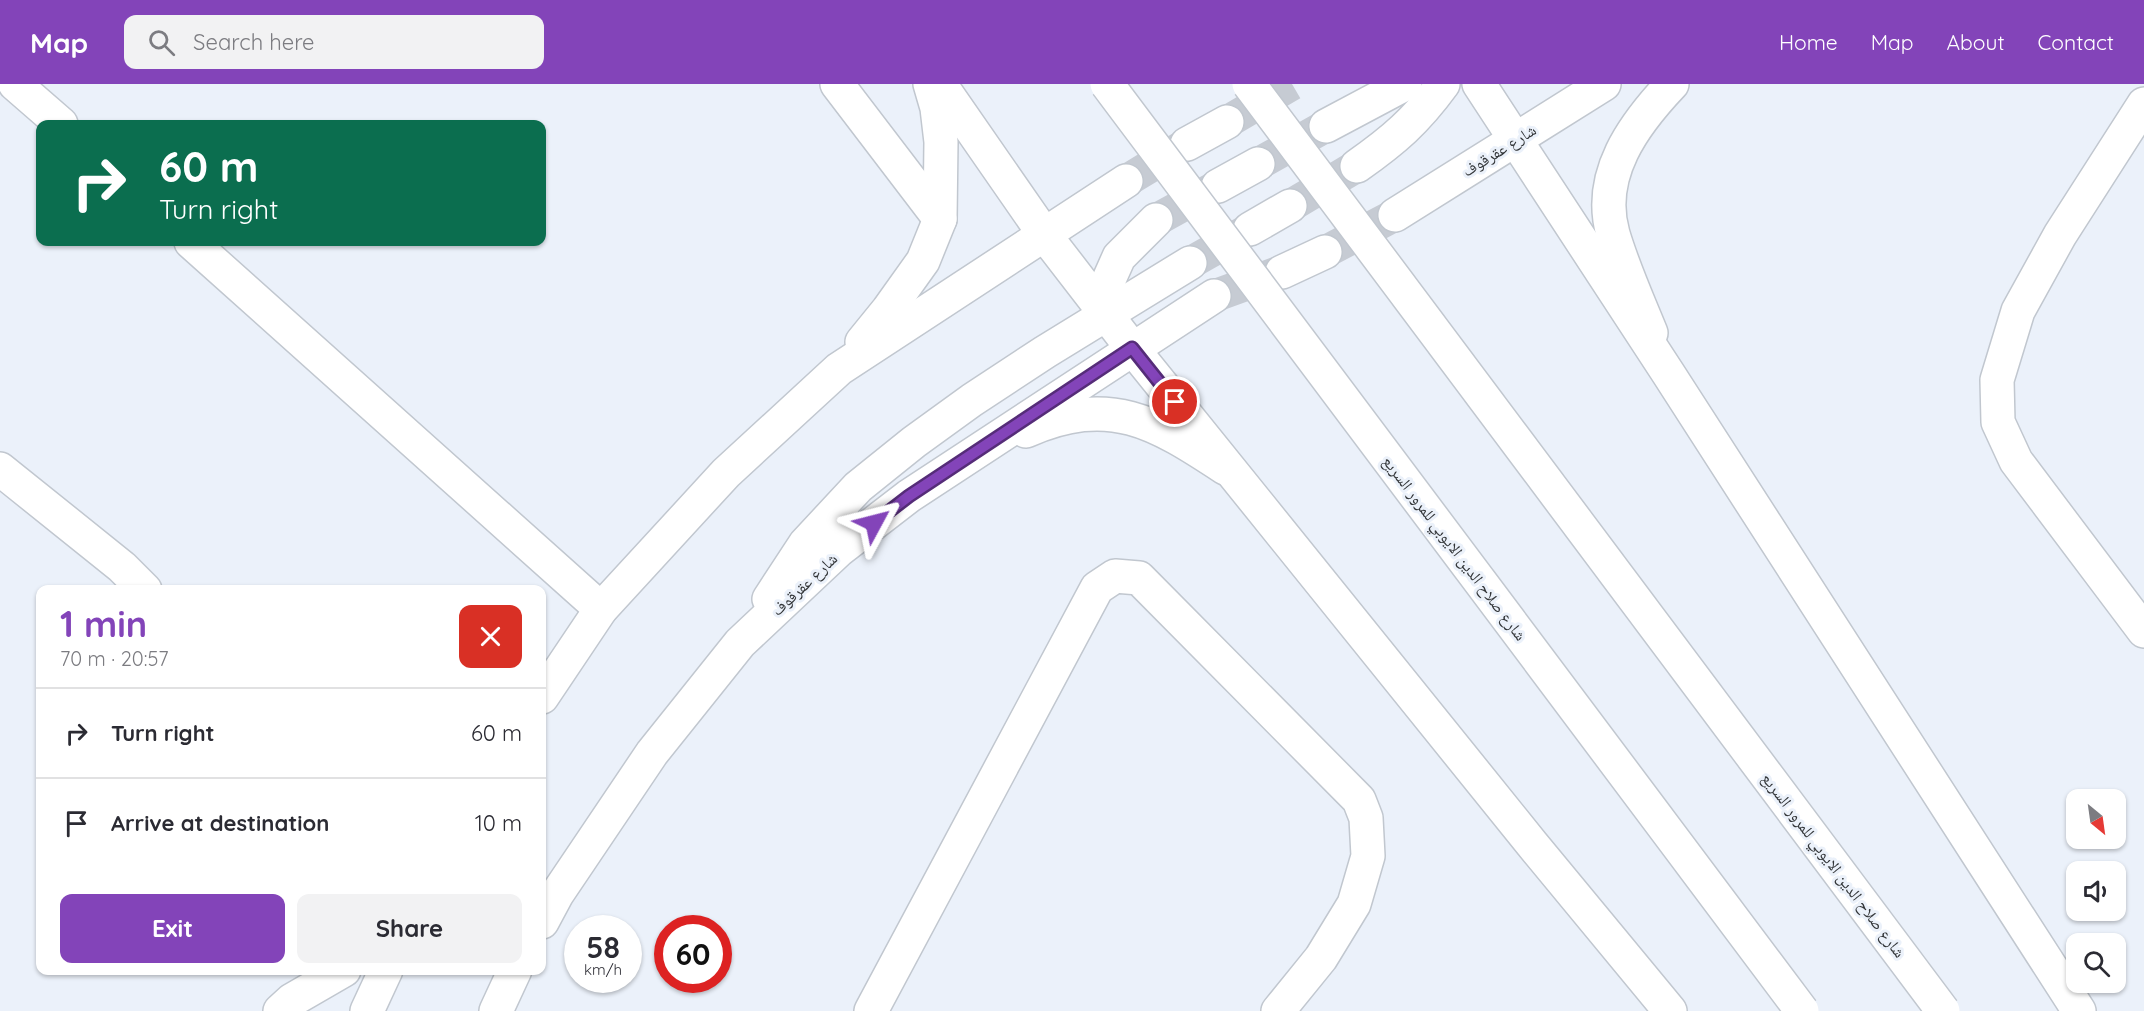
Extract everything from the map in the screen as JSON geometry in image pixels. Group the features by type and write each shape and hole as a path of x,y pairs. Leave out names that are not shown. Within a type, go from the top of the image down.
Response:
{"main road":[{"path":"15,84 56,120"},
{"path":"837,84 940,219"},
{"path":"546,691 602,609 726,473 839,369 888,310 922,261 940,219 941,142 937,108 930,84"},
{"path":"940,84 1044,234 1132,348 1670,1011"},
{"name":"شارع صلاح الدين الايوبي للمرور السريع","path":"1107,84 1802,1011"},
{"name":"شارع صلاح الدين الايوبي للمرور السريع","path":"1250,84 1943,1011"},
{"path":"1326,126 1405,84"},
{"path":"1356,166 1392,142 1424,111 1443,84"},
{"path":"1479,84 2079,1011"},
{"name":"شارع عقرقوف","path":"1395,215 1604,84"},
{"path":"1668,373 1612,232 1609,201 1613,171 1624,147 1645,112 1672,84"},
{"path":"2144,104 2060,235 2018,311 1997,380 1998,422 2016,461 2144,631"},
{"path":"1186,144 1227,122"},
{"path":"1218,186 1258,164"},
{"path":"839,369 1125,181"},
{"path":"1250,229 1290,206"},
{"path":"1106,314 1104,293 1119,257 1156,220"},
{"path":"195,246 602,609"},
{"path":"1281,272 1325,252"},
{"path":"740,642 805,544 858,487 972,400 1190,263"},
{"name":"شارع عقرقوف","path":"546,915 557,894 652,753 740,642 839,550 909,496 1214,296"},
{"path":"964,459 1035,427 1064,418 1103,413 1146,422 1176,435 1233,473"},
{"path":"0,469 122,567 140,585"},
{"path":"871,1011 1097,588 1115,576 1139,578 1359,800 1366,818 1368,856 1354,904 1321,958 1278,1011"},
{"path":"280,1011 292,1000 335,975"},
{"path":"367,1011 384,975"},
{"path":"496,1011 513,975"}],"tunnel":[{"path":"1227,122 1292,84"},
{"path":"1258,164 1326,126"},
{"path":"1126,181 1187,144"},
{"path":"1290,206 1357,166"},
{"path":"1156,220 1218,186"},
{"path":"1325,252 1395,215"},
{"path":"1190,263 1250,229"},
{"path":"1214,296 1280,272"}],"route":[{"path":"874,523 909,496 1132,348 1175,402"}]}
